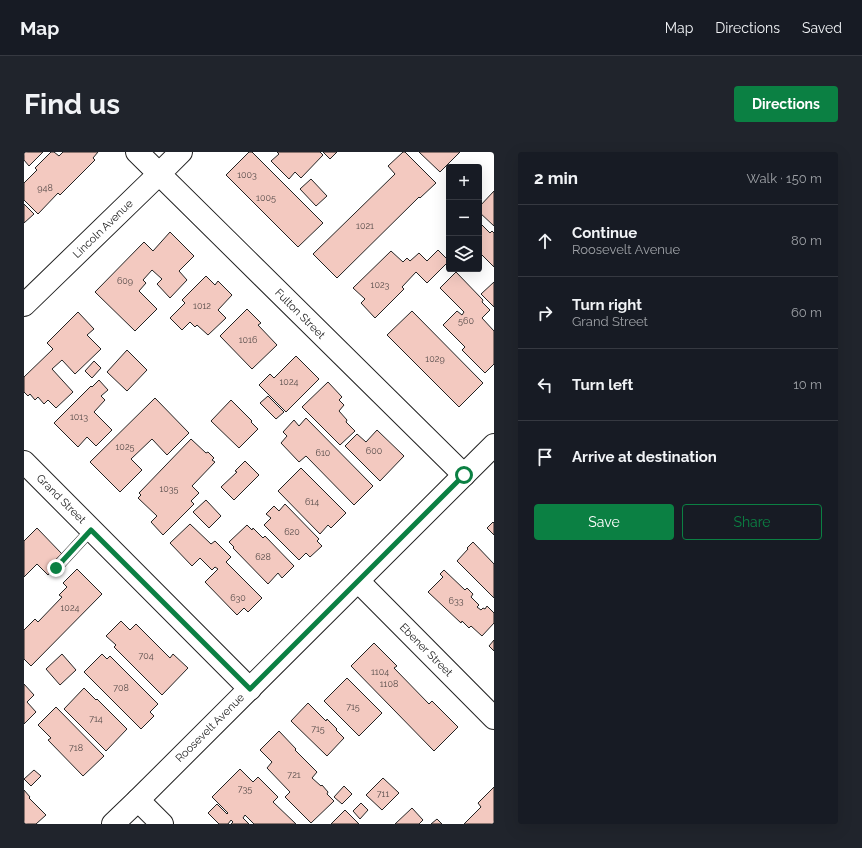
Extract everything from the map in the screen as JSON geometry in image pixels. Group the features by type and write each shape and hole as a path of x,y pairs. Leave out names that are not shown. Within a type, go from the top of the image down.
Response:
{"street":[{"name":"Fulton Street","path":"137,152 464,475"},
{"name":"Lincoln Avenue","path":"24,305 181,152"},
{"name":"Roosevelt Avenue","path":"113,824 494,445"},
{"name":"Grand Street","path":"24,462 250,689"},
{"name":"Ebener Street","path":"358,581 494,718"},
{"path":"138,800 162,824"}],"lane":[{"path":"56,568 91,530"}],"building":[{"path":"24,152 43,152 29,166 24,160"},
{"path":"51,152 54,152 59,156 63,152 98,152 93,158 95,160 60,195 58,193 38,214 24,200 24,183 37,170 35,168"},
{"path":"249,152 252,152 323,223 298,247 226,175"},
{"path":"277,152 320,152 323,155 301,178 295,172 289,179 271,161 279,154"},
{"path":"323,152 337,152 330,159"},
{"path":"403,152 405,152 436,183 420,198 419,197 337,278 313,254 395,174 388,166"},
{"path":"419,152 460,152 448,164 446,164 440,172"},
{"path":"311,179 327,196 316,206 300,189"},
{"path":"494,191 494,226 482,215 482,204"},
{"path":"24,204 34,214 24,223"},
{"path":"482,225 490,233 492,231 494,233 494,267 482,255"},
{"path":"170,232 194,256 179,271 187,280 170,298 157,284 162,279 152,270 143,280 146,283 139,291 157,309 135,331 95,292 144,242 153,251"},
{"path":"438,250 446,258 446,264 427,283 416,272 402,287 404,289 375,318 361,303 365,299 353,288 391,251 403,262 407,258 410,261 419,253 427,261"},
{"path":"456,272 483,300 482,302 490,310 482,318 494,331 494,364 485,373 462,350 465,347 443,325 457,311 462,315 464,312 440,288"},
{"path":"206,276 215,285 218,281 232,295 218,310 226,318 208,335 197,325 195,327 190,322 182,330 170,318 185,303 182,300"},
{"path":"494,282 494,307 481,294"},
{"path":"247,309 261,323 258,325 277,345 252,369 220,336"},
{"path":"412,311 483,383 459,407 387,335"},
{"path":"78,312 94,329 87,335 101,349 75,374 62,360 52,369 73,392 56,408 48,400 44,404 38,397 35,400 30,394 28,396 24,392 24,377 53,349 47,343"},
{"path":"127,350 147,370 127,391 107,372"},
{"path":"296,356 319,379 286,412 259,385 270,374 274,378"},
{"path":"94,361 101,368 92,378 85,371"},
{"path":"99,380 108,390 101,396 105,400 94,412 112,430 96,446 87,437 78,447 54,423"},
{"path":"328,382 342,397 339,400 344,405 339,411 347,420 346,422 355,431 340,445 302,407"},
{"path":"268,396 284,412 276,419 260,403"},
{"path":"155,398 189,433 167,455 152,439 131,459 142,470 120,492 90,462"},
{"path":"231,400 258,429 239,448 211,421"},
{"path":"306,418 373,486 354,505 306,456 299,462 281,443 287,436 283,432 294,420 299,426"},
{"path":"377,430 404,456 380,481 345,446 357,434 366,442"},
{"path":"191,439 206,453 208,452 214,458 212,460 215,462 192,486 199,493 191,501 194,504 163,535 151,522 157,516 138,498 141,495 139,493"},
{"path":"245,461 259,475 234,500 221,487 237,472 235,471"},
{"path":"301,468 346,513 331,528 328,525 320,534 278,491"},
{"path":"206,500 221,516 209,528 193,512"},
{"path":"285,504 319,539 317,541 322,546 310,557 306,553 299,560 264,525 271,518 266,514 274,506 279,511"},
{"path":"493,522 494,523 494,535 487,528"},
{"path":"190,524 211,544 215,541 231,557 226,562 262,598 248,612 244,608 237,615 205,582 218,569 215,567 212,570 200,558 192,566 170,543"},
{"path":"247,525 252,530 253,528 263,538 265,536 294,566 282,578 278,573 268,584 229,542"},
{"path":"37,528 62,554 51,564 54,568 48,575 37,564 24,577 24,541"},
{"path":"473,542 494,564 494,598 457,561"},
{"path":"77,569 102,594 31,666 24,659 24,630 35,619 38,622 62,597 59,595 67,587 63,583"},
{"path":"444,570 465,590 467,588 473,594 471,597 479,605 477,607 481,610 483,608 485,609 487,606 494,613 494,623 482,636 471,626 469,628 462,621 461,623 428,592 443,577 440,574"},
{"path":"121,621 130,630 136,624 170,658 173,654 188,668 162,695 114,647 116,645 106,636"},
{"path":"494,640 494,651 489,646"},
{"path":"374,643 397,666 394,668 429,704 432,701 458,727 434,751 351,666"},
{"path":"62,654 76,670 60,685 46,669"},
{"path":"102,654 107,659 110,656 158,704 150,712 154,716 141,729 84,672"},
{"path":"347,678 382,713 359,736 324,701"},
{"path":"24,684 34,695 27,702 36,712 24,724"},
{"path":"84,688 127,729 106,751 64,709"},
{"path":"308,703 326,721 327,719 344,738 327,756 291,721"},
{"path":"56,707 104,756 83,776 48,740 51,738 38,725"},
{"path":"279,731 317,772 312,778 321,786 322,785 328,792 327,794 334,801 311,823 285,797 290,792 267,768 272,762 260,750"},
{"path":"240,769 253,782 258,777 278,797 273,802 296,824 254,824 245,815 243,818 249,824 231,824 233,822 231,820 228,824 219,824 208,813 217,804 227,814 228,813 212,797"},
{"path":"34,770 41,776 31,786 24,779"},
{"path":"383,778 399,793 382,810 366,795"},
{"path":"344,786 352,794 342,804 334,797"},
{"path":"494,787 494,824 464,824 481,807 478,803"},
{"path":"24,790 30,797 29,798 46,815 36,824 24,824"},
{"path":"361,803 368,810 360,819 353,811"},
{"path":"412,808 423,820 419,824 395,824"},
{"path":"345,810 359,824 331,824"},
{"path":"437,819 442,824 431,824"}],"route":[{"path":"56,568 91,530 250,689 464,475"}]}
